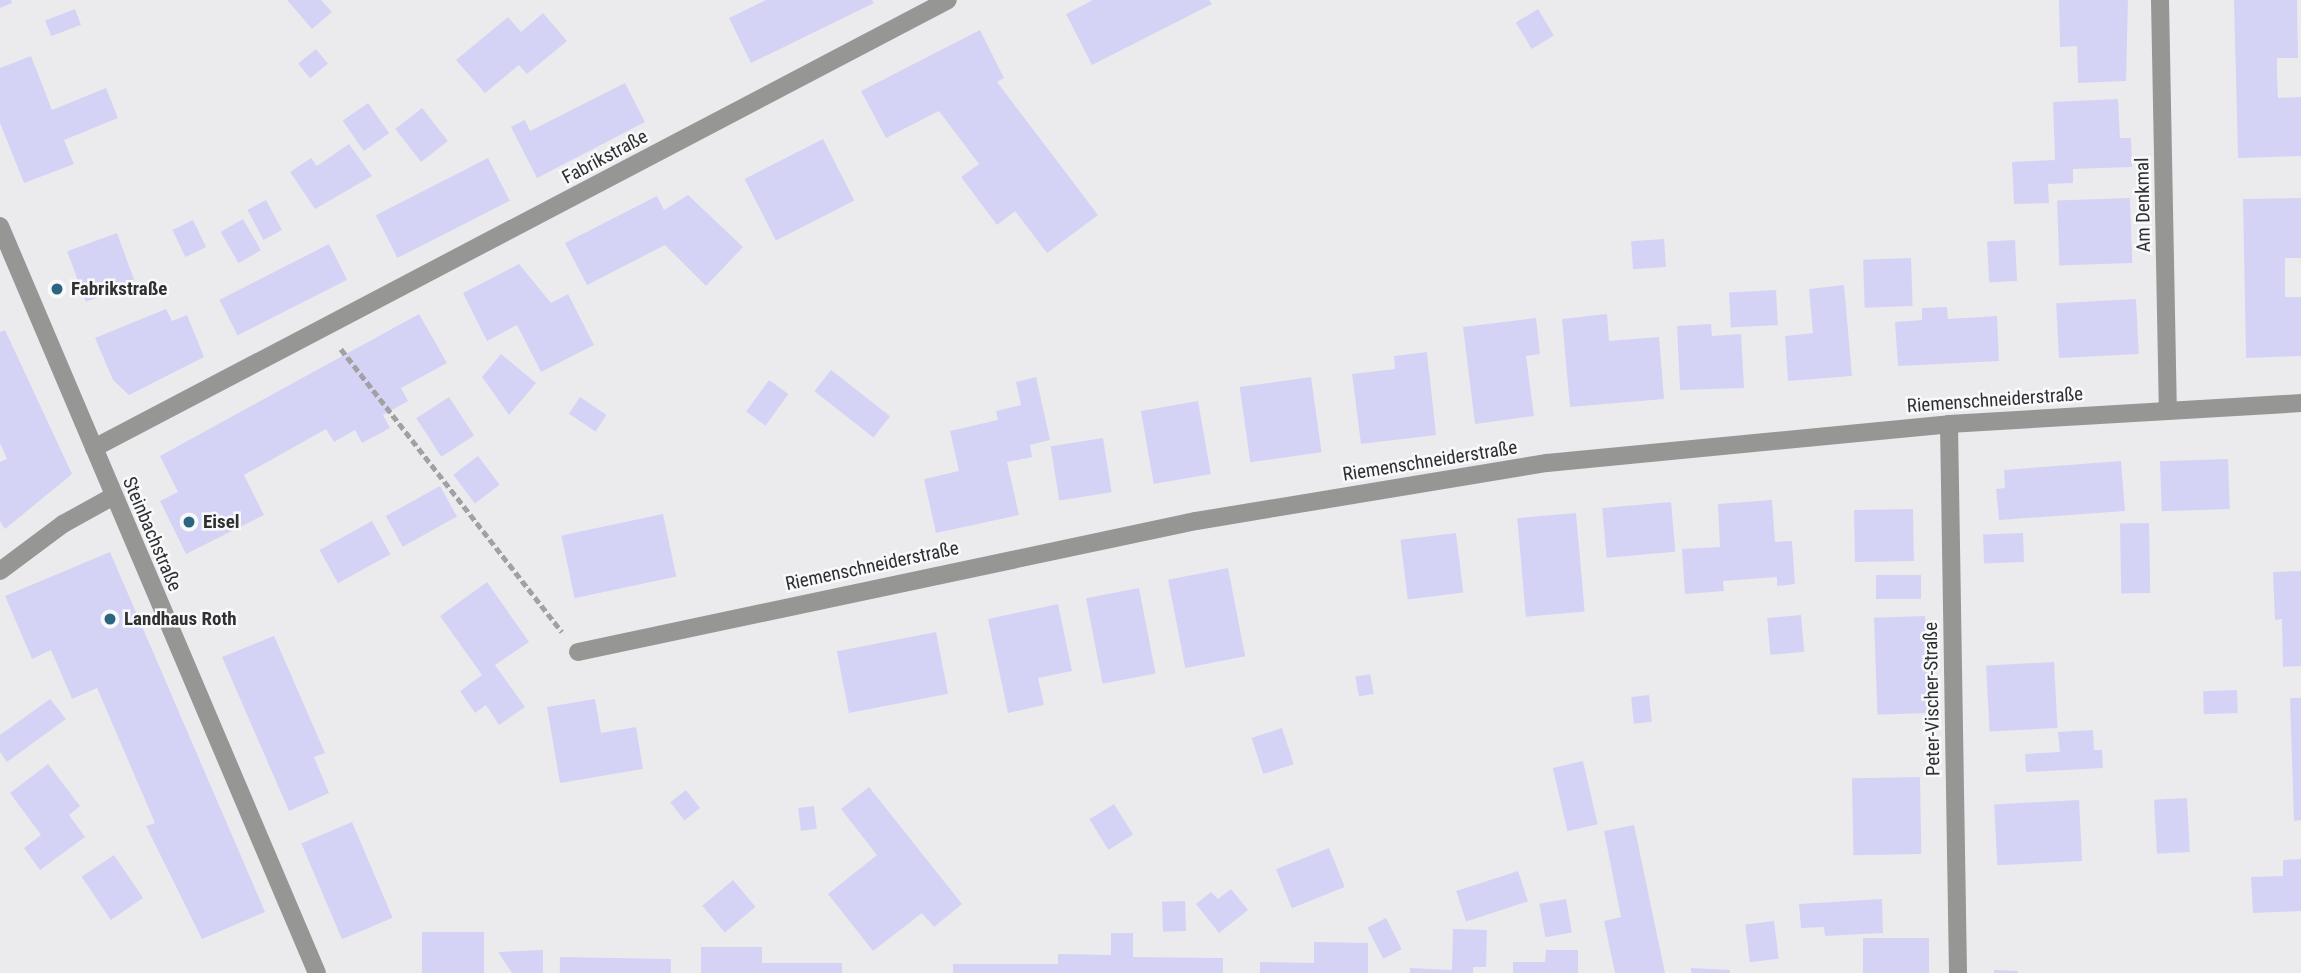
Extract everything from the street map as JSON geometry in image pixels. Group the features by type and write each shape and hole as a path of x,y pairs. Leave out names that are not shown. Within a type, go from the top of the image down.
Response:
{"street":[{"name":"Fabrikstraße","path":"94,448 948,0"},
{"name":"Am Denkmal","path":"2160,0 2168,410"},
{"name":"Steinbachstraße","path":"0,226 112,497 317,973"},
{"name":"Riemenschneiderstraße","path":"578,652 1183,524 1493,471 1735,441 1948,424 2301,402"},
{"name":"Peter-Vischer-Straße","path":"1948,424 1958,973"},
{"path":"0,571 63,524 112,497"}],"path":[{"path":"325,328 578,652"}],"building":[{"path":"0,0 11,0 12,3 0,8"},
{"path":"287,0 321,0 332,12 312,29"},
{"path":"766,0 872,0 874,3 751,63 729,18"},
{"path":"1093,0 1209,0 1212,4 1092,65 1066,14"},
{"path":"2059,0 2128,0 2126,81 2078,83 2077,46 2060,47"},
{"path":"2234,0 2297,0 2298,58 2277,58 2277,78 2278,98 2301,97 2301,156 2238,158"},
{"path":"75,9 81,25 51,36 45,20"},
{"path":"1538,9 1554,36 1532,49 1516,22"},
{"path":"543,13 567,41 527,74 519,65 485,93 456,60 508,17 521,32"},
{"path":"980,30 1004,78 997,82 1098,215 1047,253 1015,211 997,225 961,177 979,164 939,111 886,138 861,91"},
{"path":"316,49 328,64 310,78 298,63"},
{"path":"31,56 52,110 106,88 118,118 64,140 74,164 24,183 0,123 0,68"},
{"path":"625,83 645,122 537,178 511,127 525,120 530,131"},
{"path":"2118,99 2120,138 2131,138 2132,167 2073,169 2073,183 2048,184 2049,203 2014,204 2012,162 2055,160 2053,102"},
{"path":"368,103 389,133 364,151 343,121"},
{"path":"422,108 448,141 421,162 395,129"},
{"path":"823,139 854,200 776,240 745,179"},
{"path":"349,144 372,176 315,209 290,172 311,158 317,166"},
{"path":"488,158 510,201 398,258 376,215"},
{"path":"688,195 743,247 706,286 665,245 587,285 565,243 657,196 664,210"},
{"path":"2130,198 2132,263 2059,266 2057,201"},
{"path":"2301,198 2301,258 2285,258 2285,297 2301,297 2301,356 2246,358 2243,199"},
{"path":"266,200 282,230 263,240 247,210"},
{"path":"243,219 261,250 238,263 220,232"},
{"path":"193,220 206,247 185,257 172,230"},
{"path":"117,233 135,284 86,302 67,251"},
{"path":"1664,239 1666,267 1633,269 1631,241"},
{"path":"2015,240 2017,281 1989,282 1987,241"},
{"path":"329,244 347,280 238,335 219,300"},
{"path":"1911,258 1913,306 1865,308 1863,260"},
{"path":"519,264 551,303 568,294 594,345 541,372 517,325 487,341 463,293"},
{"path":"1844,285 1852,376 1788,381 1785,336 1813,333 1809,289"},
{"path":"1776,290 1778,325 1731,327 1729,292"},
{"path":"2136,299 2139,354 2059,358 2056,303"},
{"path":"1947,307 1948,319 1997,316 1999,361 1898,366 1895,322 1922,320 1922,308"},
{"path":"166,309 172,321 187,315 204,357 129,395 113,380 95,338"},
{"path":"419,314 447,363 401,388 408,401 383,415 390,428 362,443 355,430 334,442 326,429 244,475 264,515 186,554 160,501 178,492 160,456"},
{"path":"1607,314 1609,341 1659,337 1664,399 1570,407 1562,319"},
{"path":"1536,318 1540,354 1526,356 1534,416 1475,424 1463,327"},
{"path":"1711,324 1712,336 1741,334 1744,388 1680,390 1677,326"},
{"path":"5,330 72,474 5,529 0,521 0,462 7,459 0,443 0,332"},
{"path":"1427,352 1436,435 1361,444 1352,374 1395,369 1394,356"},
{"path":"501,354 536,383 509,415 482,377"},
{"path":"831,370 890,416 873,437 814,391"},
{"path":"1036,377 1050,440 1030,445 1032,457 1007,462 1019,515 936,533 924,479 959,471 950,431 998,420 996,411 1021,405 1016,382"},
{"path":"1311,377 1322,452 1250,462 1240,387"},
{"path":"769,380 788,394 765,426 746,412"},
{"path":"449,397 474,436 441,457 416,418"},
{"path":"580,397 607,415 595,431 569,414"},
{"path":"1198,401 1211,474 1154,484 1141,411"},
{"path":"1103,438 1112,492 1059,501 1051,446"},
{"path":"478,456 500,485 475,503 453,475"},
{"path":"2228,459 2230,509 2162,511 2160,461"},
{"path":"2121,461 2125,511 1999,520 1996,489 2005,488 2004,470"},
{"path":"440,486 457,517 403,547 386,516"},
{"path":"1772,500 1775,542 1792,541 1795,584 1777,586 1777,577 1723,581 1724,591 1685,594 1682,549 1720,547 1718,504"},
{"path":"1671,502 1675,552 1607,558 1602,508"},
{"path":"1913,509 1914,561 1855,562 1854,510"},
{"path":"1576,513 1585,612 1526,617 1517,518"},
{"path":"663,514 676,577 575,598 561,536"},
{"path":"372,521 390,554 338,583 320,550"},
{"path":"2149,523 2150,593 2121,593 2120,524"},
{"path":"1456,533 1463,593 1408,599 1400,540"},
{"path":"2023,533 2024,562 1984,563 1983,534"},
{"path":"110,552 265,912 202,939 146,826 155,823 97,688 72,699 51,650 32,659 5,596"},
{"path":"1228,568 1245,656 1185,668 1168,580"},
{"path":"2301,571 2301,666 2283,667 2282,619 2275,620 2273,572"},
{"path":"1876,575 1921,575 1921,599 1876,599"},
{"path":"487,582 529,642 495,665 525,707 499,725 486,705 475,713 460,691 482,675 440,616"},
{"path":"1139,588 1156,673 1103,684 1086,598"},
{"path":"1058,604 1072,671 1038,678 1044,705 1008,713 988,619"},
{"path":"1801,615 1804,652 1770,655 1767,618"},
{"path":"1925,616 1928,713 1877,715 1874,618"},
{"path":"936,632 948,694 849,713 837,651"},
{"path":"274,636 325,753 314,757 329,793 289,811 222,657"},
{"path":"2054,662 2057,728 1990,731 1986,666"},
{"path":"1370,674 1374,694 1359,696 1355,677"},
{"path":"2237,690 2238,713 2204,714 2203,691"},
{"path":"1649,695 1652,722 1634,724 1631,697"},
{"path":"2290,698 2301,698 2301,820 2294,821"},
{"path":"50,699 66,719 7,762 0,752 0,735"},
{"path":"595,699 601,733 636,727 643,769 560,783 547,707"},
{"path":"1282,728 1294,764 1263,774 1252,738"},
{"path":"2093,730 2094,750 2102,750 2103,768 2026,772 2025,754 2060,752 2058,732"},
{"path":"1583,761 1598,824 1567,831 1553,768"},
{"path":"48,764 80,806 69,815 85,837 40,870 24,848 41,835 10,793"},
{"path":"1920,777 1921,854 1853,855 1852,778"},
{"path":"869,787 962,904 934,927 922,913 873,951 828,894 877,855 841,809"},
{"path":"686,790 700,808 684,820 670,802"},
{"path":"2187,798 2190,852 2157,854 2154,800"},
{"path":"2079,800 2082,861 1997,865 1994,804"},
{"path":"1114,804 1133,835 1108,850 1089,819"},
{"path":"814,806 817,829 801,831 798,808"},
{"path":"352,822 393,918 342,939 301,843"},
{"path":"1634,825 1665,973 1615,973 1604,921 1621,917 1604,831"},
{"path":"1329,848 1345,887 1292,908 1276,869"},
{"path":"114,855 143,898 111,920 82,877"},
{"path":"2301,859 2301,911 2253,913 2251,877 2283,876 2283,860"},
{"path":"1518,871 1528,901 1466,922 1456,891"},
{"path":"733,880 755,907 725,933 702,906"},
{"path":"1231,889 1248,910 1219,933 1196,904 1211,892 1218,899"},
{"path":"1566,899 1572,932 1545,937 1539,904"},
{"path":"1882,899 1883,933 1825,936 1824,927 1801,928 1799,904"},
{"path":"1185,901 1186,931 1163,932 1162,902"},
{"path":"1386,918 1402,949 1383,959 1367,928"},
{"path":"1774,921 1779,959 1750,962 1745,925"},
{"path":"1453,929 1487,930 1486,967 1473,967 1473,973 1410,973 1410,968 1452,970"},
{"path":"422,932 484,932 484,973 422,973"},
{"path":"1111,933 1133,933 1133,957 1223,958 1223,973 953,973 953,964 1058,964 1058,954 1111,955"},
{"path":"1863,938 1929,938 1929,973 1863,973"},
{"path":"1314,942 1368,943 1368,973 1260,973 1260,962 1314,963"},
{"path":"701,947 762,947 762,963 842,963 842,973 701,973"},
{"path":"543,950 543,973 512,973 498,952"},
{"path":"1546,950 1578,950 1578,973 1513,973 1513,962 1545,962"},
{"path":"560,957 671,959 671,973 560,973"},
{"path":"1691,968 1730,970 1730,973 1691,973"},
{"path":"1994,970 2018,971 2018,973 1994,973"}],"place":[{"name":"Fabrikstraße","path":"57,289"},
{"name":"Eisel","path":"189,522"},
{"name":"Landhaus Roth","path":"110,619"}]}
